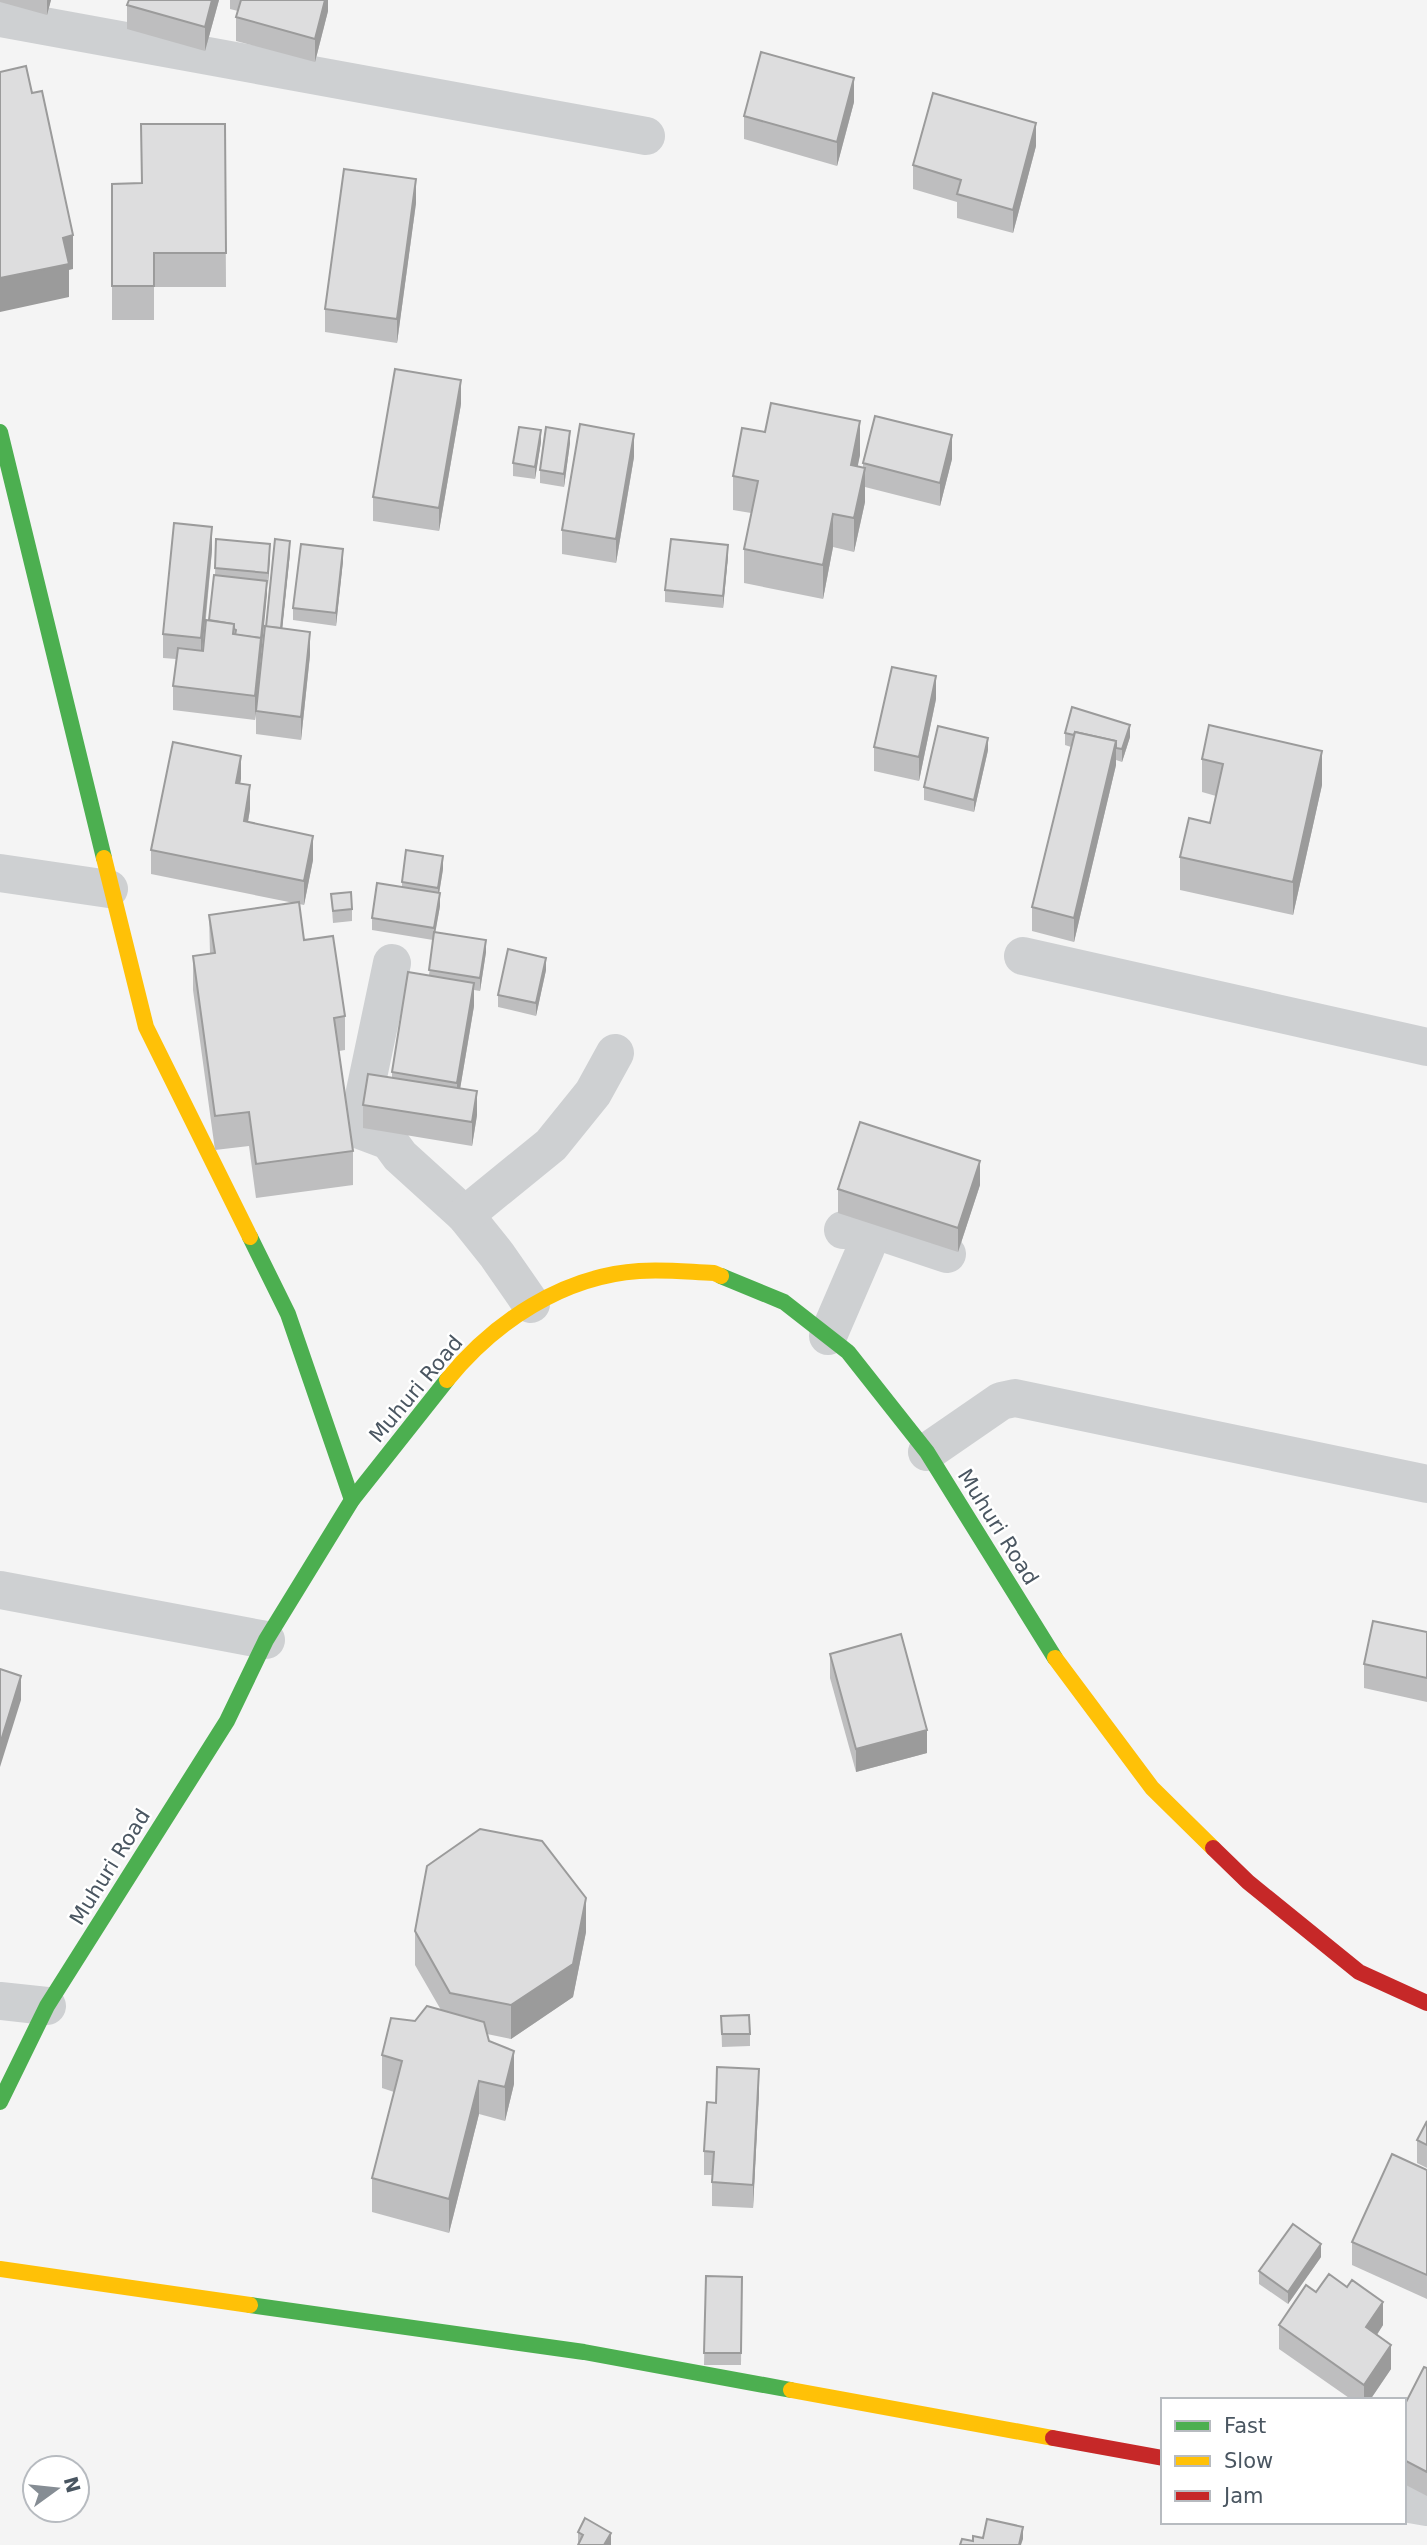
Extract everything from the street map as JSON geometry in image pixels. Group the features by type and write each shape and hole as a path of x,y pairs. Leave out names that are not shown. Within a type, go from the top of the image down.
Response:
{"street":[{"path":"0,18 646,136"},
{"path":"0,432 109,889 146,1027 288,1314 352,1500"},
{"path":"0,873 109,889"},
{"path":"1023,956 1427,1047"},
{"path":"392,963 357,1129 389,1142 400,1156 465,1215 531,1304"},
{"path":"465,1215 551,1145 593,1093 615,1053"},
{"path":"828,1336 866,1248 856,1229 947,1254"},
{"name":"Muhuri Road","path":"0,2102 47,2006 227,1721 266,1640 352,1500 467,1355 531,1304 586,1281 639,1271 714,1273 783,1302 848,1352 927,1452 1054,1657 1152,1788 1248,1882 1359,1972 1427,2003"},
{"path":"927,1452 1001,1401 1015,1398 1427,1484"},
{"path":"0,1590 266,1640"},
{"path":"0,2001 47,2006"},
{"path":"0,2269 584,2352 1161,2458"},
{"path":"1406,2503 1427,2507"}],"building":[{"path":"129,0 212,0 205,27 127,5"},
{"path":"241,0 325,0 315,39 236,17"},
{"path":"761,52 854,78 837,142 744,116"},
{"path":"26,66 32,93 42,91 73,235 63,238 69,264 0,278 0,72"},
{"path":"933,93 1036,123 1013,210 957,194 961,180 913,165"},
{"path":"141,124 225,124 226,253 154,253 154,286 112,286 112,184 142,183"},
{"path":"344,169 416,179 397,319 325,309"},
{"path":"395,369 461,380 439,508 373,497"},
{"path":"771,403 860,421 851,465 865,468 854,518 833,514 823,565 744,549 758,481 733,476 742,428 765,432"},
{"path":"875,416 952,435 940,483 863,463"},
{"path":"580,424 634,434 616,539 562,530"},
{"path":"519,427 541,430 535,467 513,463"},
{"path":"546,427 570,431 564,474 540,470"},
{"path":"174,523 212,527 201,638 163,634"},
{"path":"216,539 270,544 268,573 215,568"},
{"path":"275,539 290,541 281,628 266,627"},
{"path":"671,539 728,545 723,596 665,590"},
{"path":"301,544 343,549 336,613 293,608"},
{"path":"214,575 267,581 261,638 235,635 234,624 209,620"},
{"path":"206,620 234,624 233,634 261,638 255,696 173,686 178,648 203,651"},
{"path":"265,626 310,632 301,717 256,711"},
{"path":"892,667 936,676 919,757 874,747"},
{"path":"1072,707 1130,725 1122,749 1116,748 1116,741 1075,732 1074,735 1065,733"},
{"path":"1209,725 1322,751 1293,882 1180,857 1189,818 1210,823 1223,764 1202,759"},
{"path":"938,726 988,738 974,800 924,787"},
{"path":"1075,732 1116,741 1074,918 1032,907"},
{"path":"173,742 241,756 236,783 250,785 244,821 313,836 304,881 151,850"},
{"path":"406,850 443,856 438,888 402,882"},
{"path":"377,883 440,893 434,928 372,918"},
{"path":"351,892 352,909 333,911 331,894"},
{"path":"299,902 304,940 333,936 345,1016 334,1018 353,1151 256,1164 249,1112 215,1116 193,956 215,953 209,915"},
{"path":"434,932 486,940 480,978 429,970"},
{"path":"508,949 546,958 536,1003 498,995"},
{"path":"408,972 474,983 457,1083 392,1072"},
{"path":"368,1074 477,1091 472,1122 363,1105"},
{"path":"860,1122 980,1161 958,1228 838,1189"},
{"path":"1373,1621 1427,1632 1427,1678 1364,1664"},
{"path":"901,1634 927,1730 856,1749 830,1654"},
{"path":"0,1669 21,1676 0,1744"},
{"path":"480,1829 542,1841 586,1898 573,1964 511,2005 450,1993 415,1931 427,1866"},
{"path":"427,2006 484,2022 489,2041 514,2051 505,2087 479,2081 449,2199 372,2178 402,2061 382,2055 391,2018 415,2021"},
{"path":"749,2015 750,2034 722,2034 721,2016"},
{"path":"717,2067 759,2069 753,2185 712,2182 714,2152 704,2151 707,2102 716,2103"},
{"path":"1427,2121 1427,2145 1417,2140"},
{"path":"1392,2154 1427,2170 1427,2275 1352,2242"},
{"path":"1293,2224 1321,2244 1288,2292 1259,2271"},
{"path":"1329,2274 1347,2287 1352,2280 1383,2302 1366,2327 1391,2345 1364,2385 1279,2325 1306,2285 1316,2292"},
{"path":"706,2276 742,2277 741,2353 704,2353"},
{"path":"1424,2367 1427,2368 1427,2472 1406,2461 1406,2402"},
{"path":"585,2518 611,2533 604,2545 578,2545 583,2535 578,2532"},
{"path":"987,2519 1023,2527 1019,2545 960,2545 962,2539 973,2541 973,2536 983,2538"}],"traffic: fast":[{"path":"0,432 104,858"},
{"path":"250,1237 288,1314 352,1500"},
{"path":"721,1276 784,1302 848,1352 927,1452 1055,1658"},
{"path":"0,2102 47,2006 227,1721 266,1640 352,1500 447,1380"},
{"path":"250,2305 584,2352 791,2390"}],"traffic: slow":[{"path":"104,858 146,1027 250,1237"},
{"path":"447,1380 486,1339 508,1321 557,1292 611,1275 648,1270 714,1273 721,1276"},
{"path":"1055,1658 1152,1788 1213,1848"},
{"path":"0,2269 250,2305"},
{"path":"791,2390 1053,2438"}],"traffic: jam":[{"path":"1213,1848 1248,1882 1359,1972 1427,2003"},
{"path":"1053,2438 1161,2458"}]}
